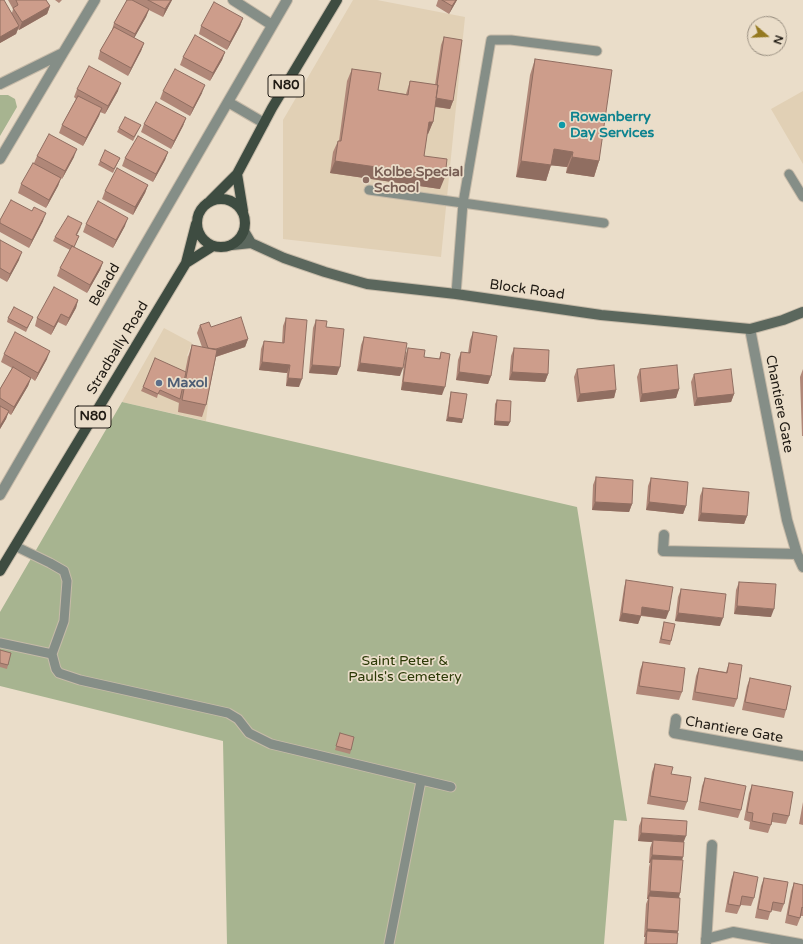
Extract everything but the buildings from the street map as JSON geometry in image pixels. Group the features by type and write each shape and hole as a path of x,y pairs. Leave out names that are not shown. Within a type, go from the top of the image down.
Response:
{"main road":[{"name":"N80","path":"196,224 202,207 238,174 264,123 337,0"},
{"path":"232,245 239,239 244,231 245,222 238,174"},
{"path":"210,201 219,198 229,200 237,204 243,212"},
{"path":"196,224 199,234 205,241 213,246"},
{"name":"Stradbally Road","path":"0,571 186,263 196,224"},
{"name":"N80","path":"213,246 222,247 232,245"},
{"name":"Stradbally Road","path":"186,263 213,246"}],"street":[{"path":"0,160 62,52 95,0"},
{"path":"233,0 272,25"},
{"name":"Beladd","path":"0,495 4,479 287,0"},
{"path":"0,84 62,52"},
{"path":"228,102 264,123"},
{"path":"232,245 251,243 244,231"},
{"name":"Block Road","path":"251,243 284,258 325,272 368,284 456,294 601,315 750,329 783,320 803,312"},
{"name":"Chantiere Gate","path":"750,329 787,520 797,554 803,567"},
{"path":"664,535 663,551 797,554"},
{"name":"Chantiere Gate","path":"676,719 674,733 803,756"},
{"path":"712,845 706,942 733,932 800,944"}],"lane":[{"path":"456,294 463,203 491,40 511,40 597,52"},
{"path":"789,174 803,197"},
{"path":"369,190 604,223"},
{"path":"15,546 50,562 64,571 68,581 64,621 52,654 56,669 59,673 68,677 228,713 238,719 249,733 271,744 420,781 451,787"},
{"path":"0,643 52,654"},
{"path":"389,944 420,781"}],"shaded area":[{"name":"Kolbe Special School","path":"353,0 377,0 465,17 441,257 283,239 283,120"},
{"path":"803,91 803,164 771,109"},
{"path":"164,328 192,343 187,356 213,361 206,421 122,402"}],"green space":[{"path":"0,95 8,95 15,99 17,107 0,136"},
{"name":"Saint Peter & Pauls's Cemetery","path":"122,402 577,507 627,821 614,820 604,944 227,944 223,741 0,686 0,612"}],"place":[{"name":"Rowanberry Day Services","path":"562,125"},
{"name":"Kolbe Special School","path":"366,180"},
{"name":"Maxol","path":"159,383"}]}
